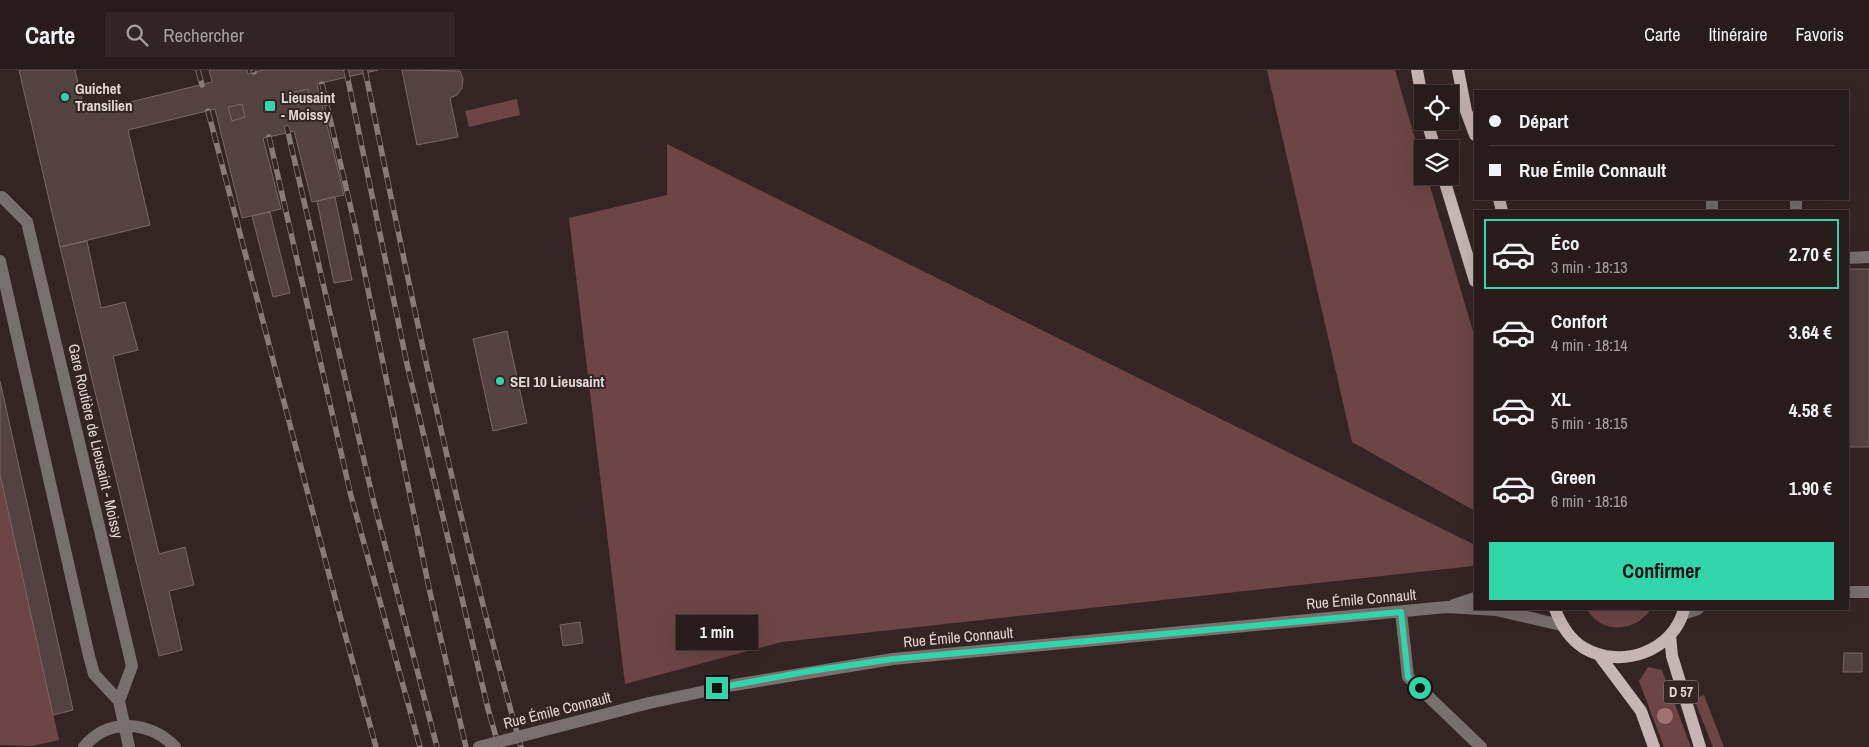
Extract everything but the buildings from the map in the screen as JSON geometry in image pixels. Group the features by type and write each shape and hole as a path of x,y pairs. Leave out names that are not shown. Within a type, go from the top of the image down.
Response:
{"main road":[{"path":"1417,70 1420,85"},
{"path":"1458,70 1466,111 1474,131"},
{"path":"1446,185 1474,276"},
{"path":"1555,610 1562,625 1572,638 1584,648 1599,655 1630,657 1645,653 1659,646 1670,635 1684,611"},
{"name":"D 57","path":"1670,635 1672,656 1700,747"},
{"path":"1599,655 1641,711 1654,747"}],"street":[{"name":"Gare Routière de Lieusaint - Moissy","path":"1,198 27,222 80,441 132,666 119,702"},
{"path":"1849,258 1869,257"},
{"path":"0,261 32,411 94,674 119,702 129,747"},
{"path":"1849,592 1869,592"},
{"name":"Rue Émile Connault","path":"1447,607 1474,598"},
{"name":"Rue Émile Connault","path":"479,747 734,684 893,659 1447,607 1474,609"},
{"name":"Rue Émile Connault","path":"1496,610 1562,625"},
{"path":"1401,612 1408,677 1481,747"},
{"path":"83,745 99,733 125,725 154,731 175,747"}],"shaded area":[{"path":"1267,70 1395,70 1416,140 1414,140 1414,185 1430,185 1474,335 1474,510 1352,442"},
{"path":"517,99 520,115 469,127 465,111"},
{"path":"667,144 1474,545 1473,566 782,642 625,684 569,218 667,195"},
{"path":"0,474 59,740 32,746 0,745"},
{"path":"1588,610 1650,610 1645,617 1628,626 1609,626 1593,617"},
{"path":"1648,667 1662,670 1691,747 1664,747 1639,681"},
{"path":"1704,695 1724,747 1713,747 1694,699"}],"railway":[{"path":"198,70 202,85"},
{"path":"346,70 407,364 488,709 499,747"},
{"path":"365,70 418,325 456,495 521,747"},
{"path":"322,84 355,226 429,588 466,747"},
{"path":"208,111 376,747"},
{"path":"288,133 287,128 373,499 437,747"},
{"path":"269,137 351,496 420,747"}],"place":[{"name":"Guichet Transilien","path":"65,97"},
{"name":"Lieusaint - Moissy","path":"270,106"},
{"name":"SEI 10 Lieusaint","path":"500,381"}],"route":[{"path":"717,688 810,671 893,659 1401,612 1408,677 1420,688"}]}
